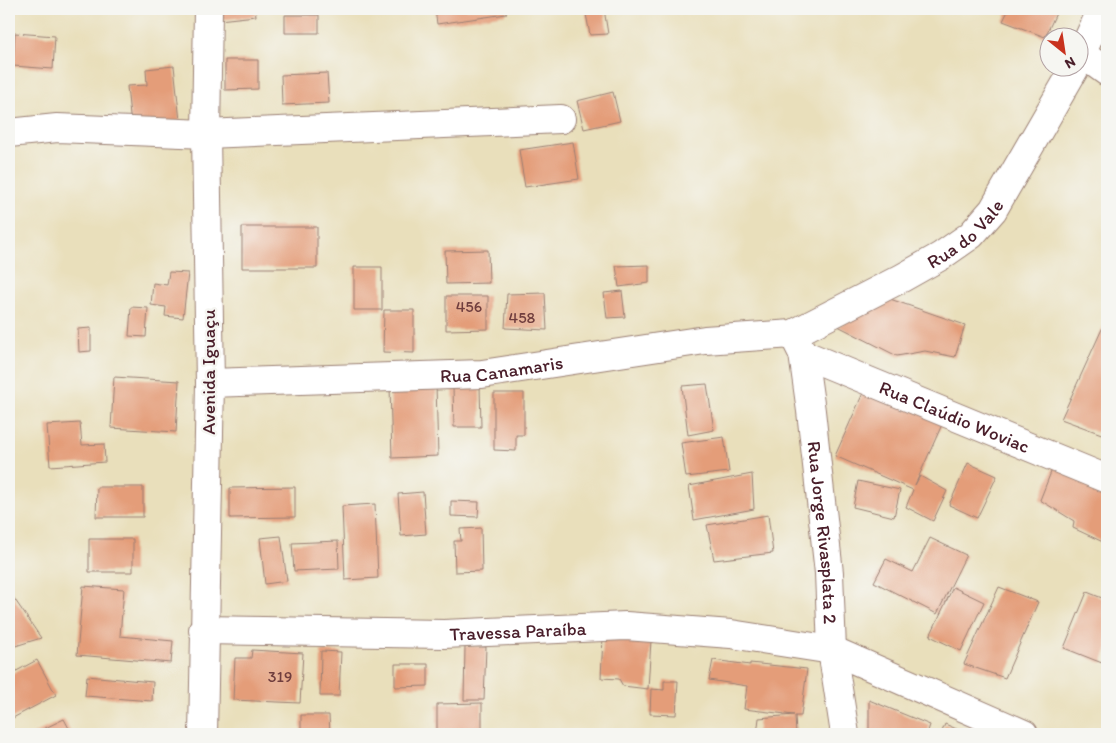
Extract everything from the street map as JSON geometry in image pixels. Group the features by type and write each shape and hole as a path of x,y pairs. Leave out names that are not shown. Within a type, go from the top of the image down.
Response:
{"street":[{"name":"Avenida Iguaçu","path":"203,734 210,383 206,134 208,9"},
{"name":"Rua do Vale","path":"1088,39 1102,9"},
{"path":"1088,65 1107,72"},
{"name":"Rua do Vale","path":"798,344 902,278 941,256 971,235 993,210 1068,78"},
{"path":"9,133 57,128 206,134 561,119"},
{"name":"Rua Canamaris","path":"210,383 482,374 705,340 798,344"},
{"name":"Rua Claúdio Woviac","path":"798,344 1107,479"},
{"name":"Rua Jorge Rivasplata 2","path":"798,344 811,411 829,573 832,650 845,734"},
{"name":"Travessa Paraíba","path":"204,630 444,634 626,626 731,634 832,650 1024,734"}],"building":[{"path":"218,9 255,9 256,16 219,20"},
{"path":"435,9 507,9 506,14 437,24"},
{"path":"585,9 604,9 608,34 590,35"},
{"path":"1009,9 1058,9 1049,28 1038,28 1038,34 1003,21"},
{"path":"285,15 319,15 319,33 285,33"},
{"path":"15,33 55,36 53,69 13,66"},
{"path":"225,60 258,60 258,89 225,90"},
{"path":"174,66 180,121 131,126 127,86 147,85 146,69"},
{"path":"327,73 329,103 282,105 281,75"},
{"path":"613,92 620,121 584,129 577,101"},
{"path":"573,142 579,179 525,187 519,150"},
{"path":"242,227 317,227 317,268 242,268"},
{"path":"488,250 489,283 446,284 445,251"},
{"path":"649,265 649,283 619,287 616,266"},
{"path":"354,267 382,267 382,310 354,310"},
{"path":"169,272 188,273 183,318 165,316 166,307 151,305 153,283 167,285"},
{"path":"622,291 625,317 607,318 604,293"},
{"path":"545,293 547,330 505,328 507,294"},
{"path":"446,296 488,296 488,329 446,330"},
{"path":"890,299 965,325 955,357 925,351 897,356 838,326"},
{"path":"131,307 148,308 146,337 129,336"},
{"path":"384,310 414,310 414,353 383,352"},
{"path":"1107,318 1107,436 1061,419"},
{"path":"91,328 91,351 79,352 78,329"},
{"path":"114,377 179,381 176,432 111,428"},
{"path":"707,384 714,430 688,435 682,386"},
{"path":"436,385 438,456 392,458 390,386"},
{"path":"480,386 481,427 454,427 453,387"},
{"path":"494,393 524,393 524,435 516,435 516,451 494,450"},
{"path":"863,393 944,420 915,485 920,476 947,491 933,521 906,507 913,490 835,456"},
{"path":"80,423 82,445 104,444 105,462 50,466 47,425"},
{"path":"724,437 729,472 686,477 681,443"},
{"path":"968,463 997,476 977,518 949,505"},
{"path":"1053,467 1107,485 1107,532 1103,542 1073,528 1074,521 1040,500"},
{"path":"752,474 754,509 694,520 689,486"},
{"path":"858,481 900,490 894,517 853,507"},
{"path":"97,487 143,487 143,517 96,517"},
{"path":"295,487 295,517 230,518 230,488"},
{"path":"423,492 426,534 401,536 398,494"},
{"path":"451,501 479,502 478,517 451,516"},
{"path":"375,504 378,578 345,580 342,506"},
{"path":"768,515 773,553 714,560 707,525"},
{"path":"481,528 482,571 455,572 454,541 461,541 460,529"},
{"path":"281,536 287,581 265,584 260,538"},
{"path":"930,538 966,555 937,614 874,582 886,559 913,572"},
{"path":"89,539 133,539 133,572 89,572"},
{"path":"338,541 339,569 294,571 292,543"},
{"path":"83,586 124,589 120,636 173,641 171,663 77,655"},
{"path":"953,587 984,602 961,651 930,636"},
{"path":"999,587 1038,602 1005,678 964,664"},
{"path":"9,591 41,638 9,648"},
{"path":"1087,592 1107,600 1107,651 1102,663 1064,648"},
{"path":"603,637 651,640 648,689 623,686 619,679 601,678"},
{"path":"465,646 486,647 484,700 464,700"},
{"path":"252,650 303,653 300,703 233,700 235,658 251,658"},
{"path":"321,651 341,652 339,696 320,696"},
{"path":"37,660 56,695 9,720 9,675"},
{"path":"713,660 807,669 801,716 795,716 796,734 757,734 759,718 794,715 744,709 747,686 709,680"},
{"path":"395,664 428,664 428,686 395,687"},
{"path":"87,676 153,682 152,701 85,696"},
{"path":"664,681 678,681 676,715 650,714 651,689 664,690"},
{"path":"869,700 930,725 927,734 869,734"},
{"path":"482,703 482,734 437,734 437,704"},
{"path":"301,715 329,715 330,734 301,734"},
{"path":"64,719 72,734 33,734"},
{"path":"945,724 968,734 941,734"}]}
